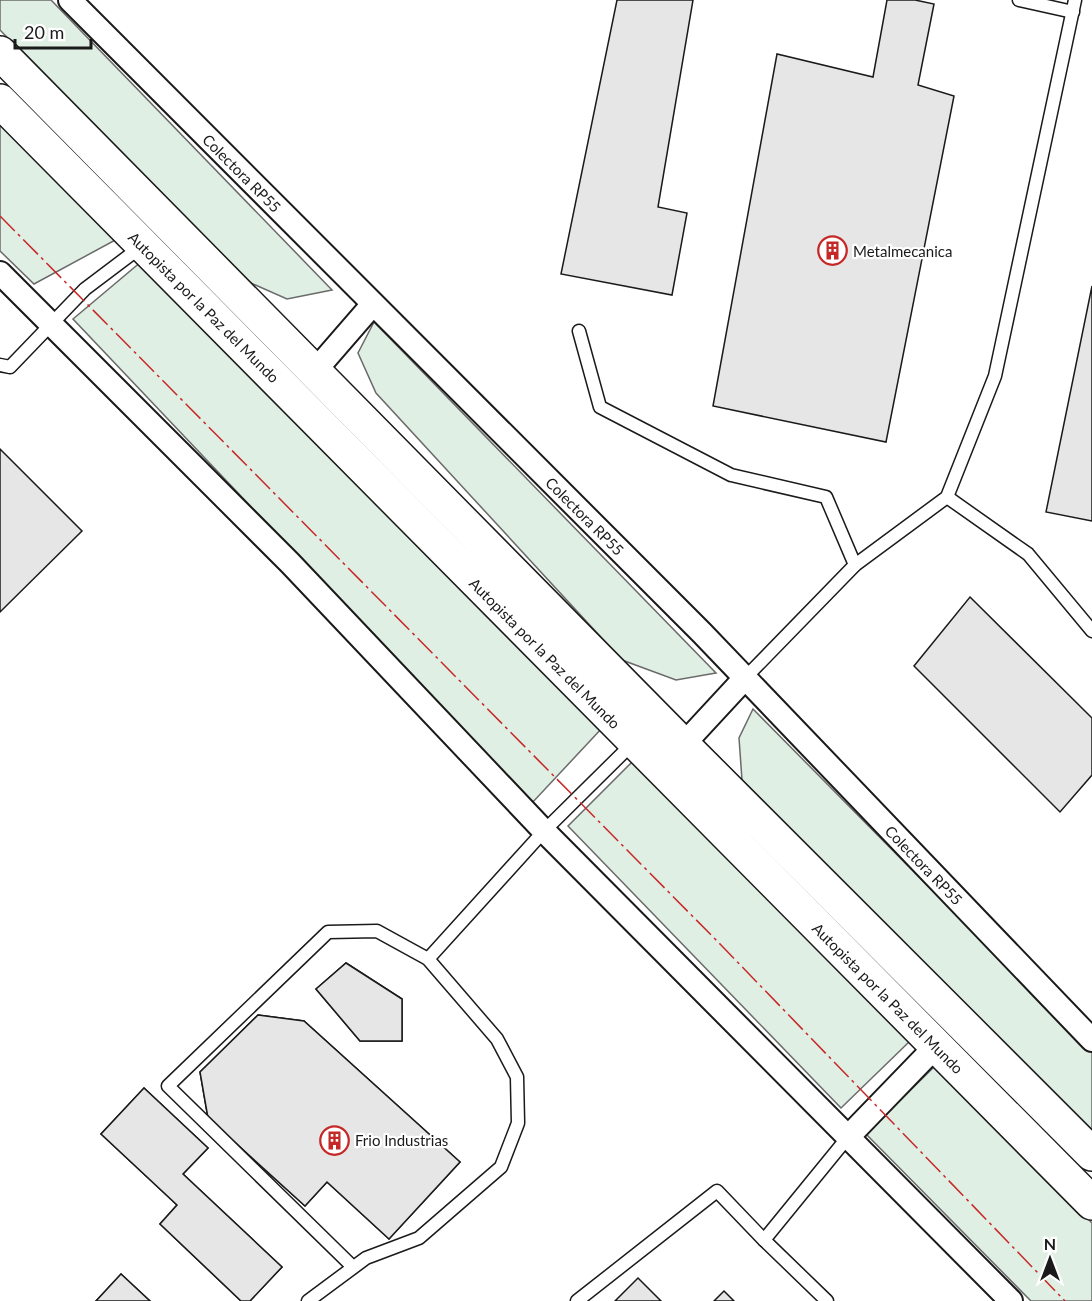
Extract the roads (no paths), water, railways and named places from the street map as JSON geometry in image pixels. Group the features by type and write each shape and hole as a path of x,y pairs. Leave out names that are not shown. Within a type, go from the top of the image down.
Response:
{"highway":[{"path":"0,53 683,745 1092,1154"},
{"name":"Autopista por la Paz del Mundo","path":"0,101 1092,1203"}],"street":[{"name":"Colectora RP55","path":"70,0 745,678 1092,1040"},
{"path":"0,273 290,563 544,831 1011,1301"},
{"path":"314,372 373,304"},
{"path":"683,745 745,678"},
{"path":"848,1137 936,1046"}],"lane":[{"path":"745,678 855,566 947,497 995,376 1074,6 1019,0"},
{"path":"0,365 10,367 85,289 143,245"},
{"path":"579,331 600,407 731,476 826,497 855,566"},
{"path":"947,497 1028,554 1092,632"},
{"path":"428,959 544,831 633,742"},
{"path":"308,1301 366,1258 419,1238 501,1167 519,1123 517,1077 497,1039 428,959 377,931 328,932 168,1086 352,1267"},
{"path":"764,1239 848,1137"},
{"path":"577,1301 717,1191 827,1301"}],"place":[{"name":"Metalmecanica","path":"832,251"},
{"name":"Frio Industrias","path":"334,1140"}]}
